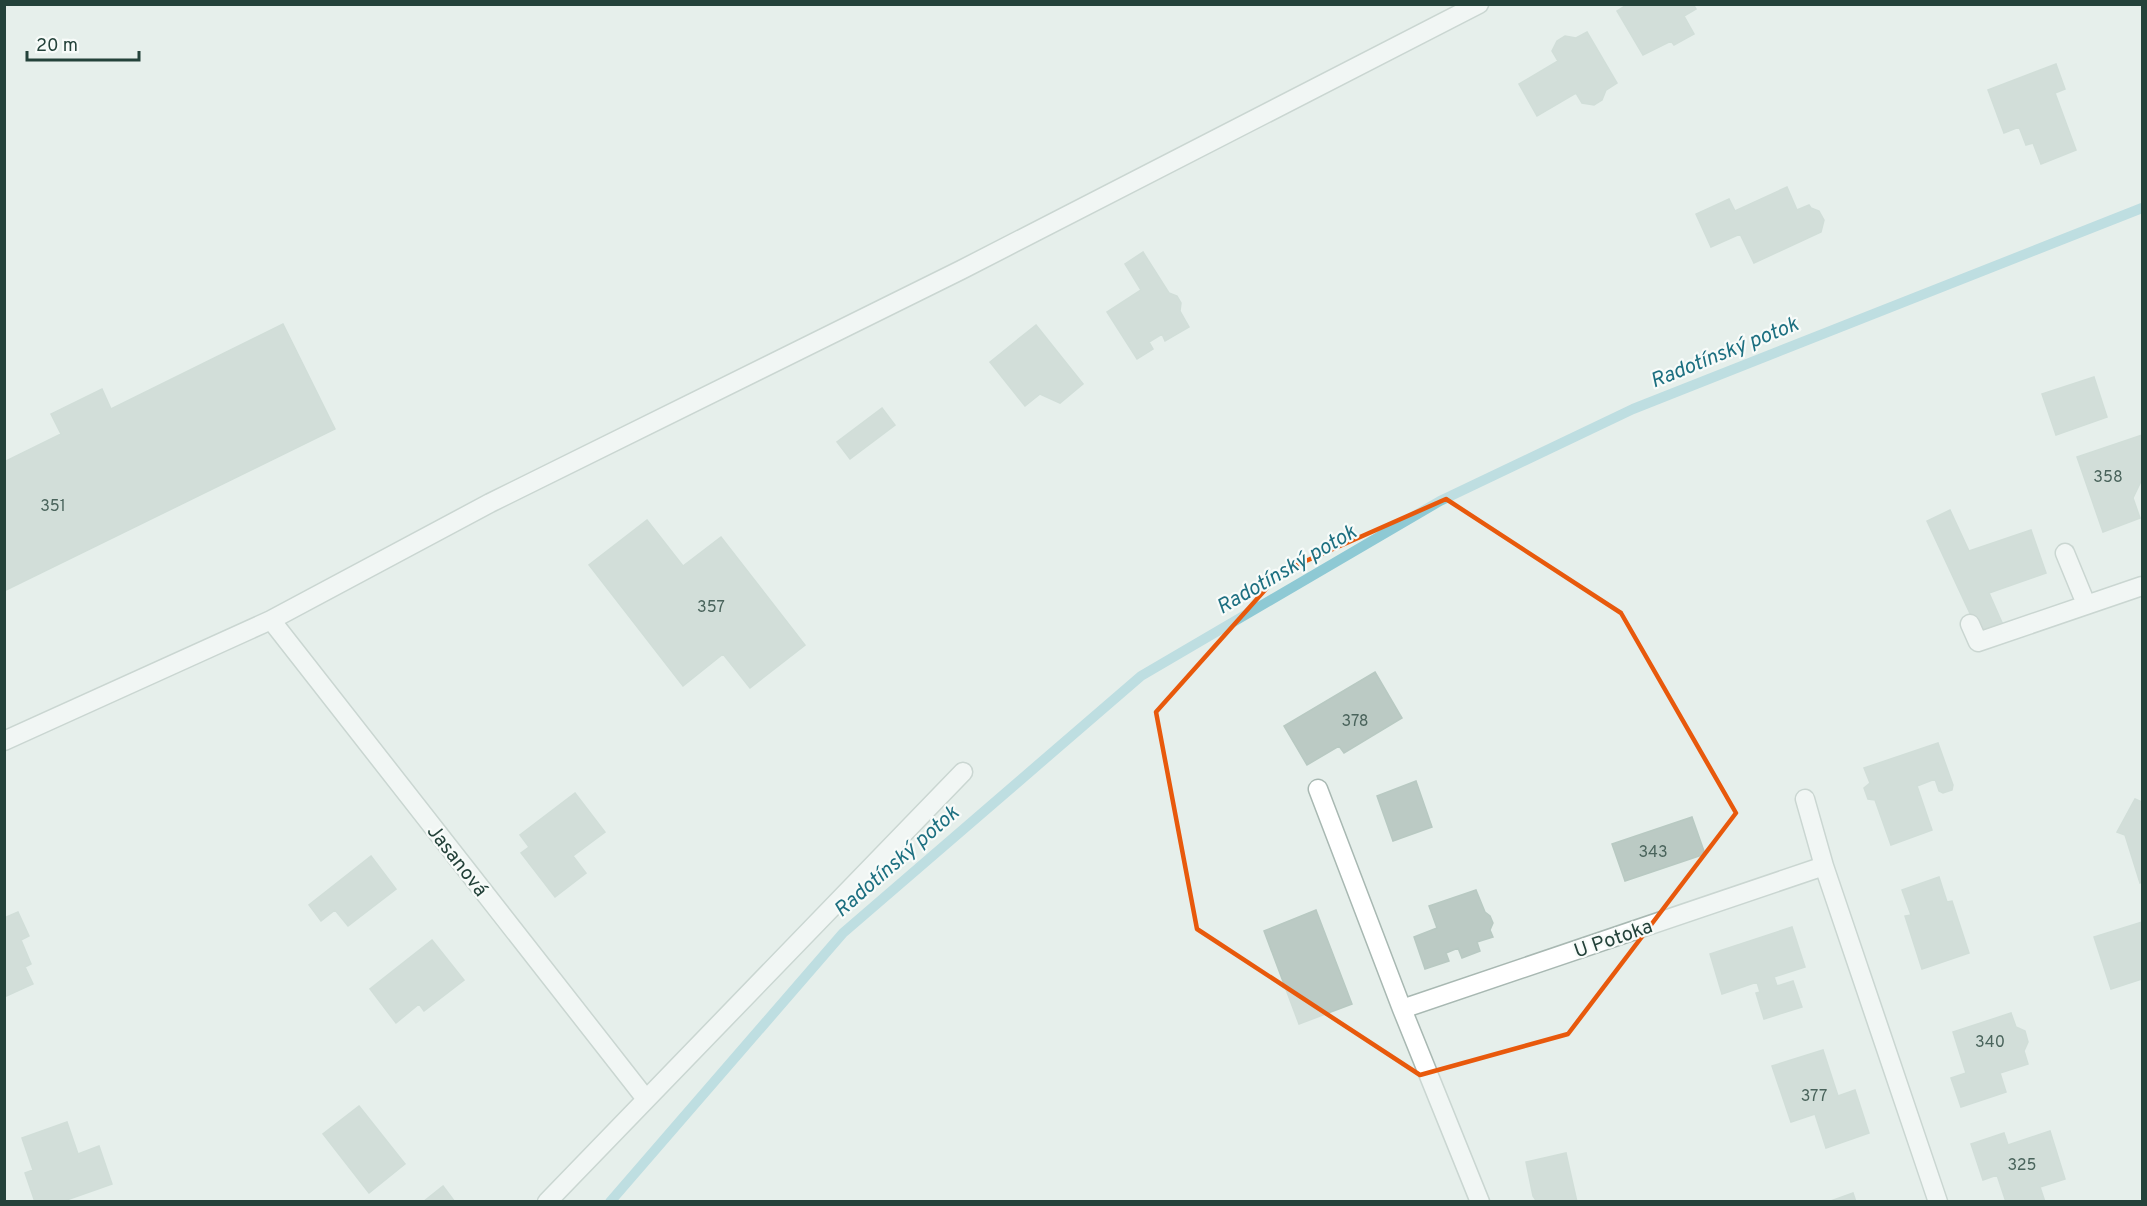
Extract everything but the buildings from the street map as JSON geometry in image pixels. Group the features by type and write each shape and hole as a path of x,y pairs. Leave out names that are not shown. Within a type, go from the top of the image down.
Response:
{"street":[{"path":"4,741 271,620 490,503 962,270 1479,4"},
{"path":"2065,552 2086,604"},
{"path":"1970,624 1978,642 2142,586"},
{"name":"Jasanová","path":"271,620 646,1099"},
{"path":"548,1202 963,772"},
{"path":"1318,789 1402,1010 1480,1202"},
{"path":"1805,799 1824,866 1938,1202"},
{"name":"U Potoka","path":"1402,1010 1824,866"}],"highlighted area":[{"path":"1446,499 1621,613 1736,813 1568,1034 1420,1075 1197,929 1156,712 1281,572"}],"waterway":[{"name":"Radotínský potok","path":"610,1202 843,933 1141,676 1440,501 1633,409 2142,208"}]}
